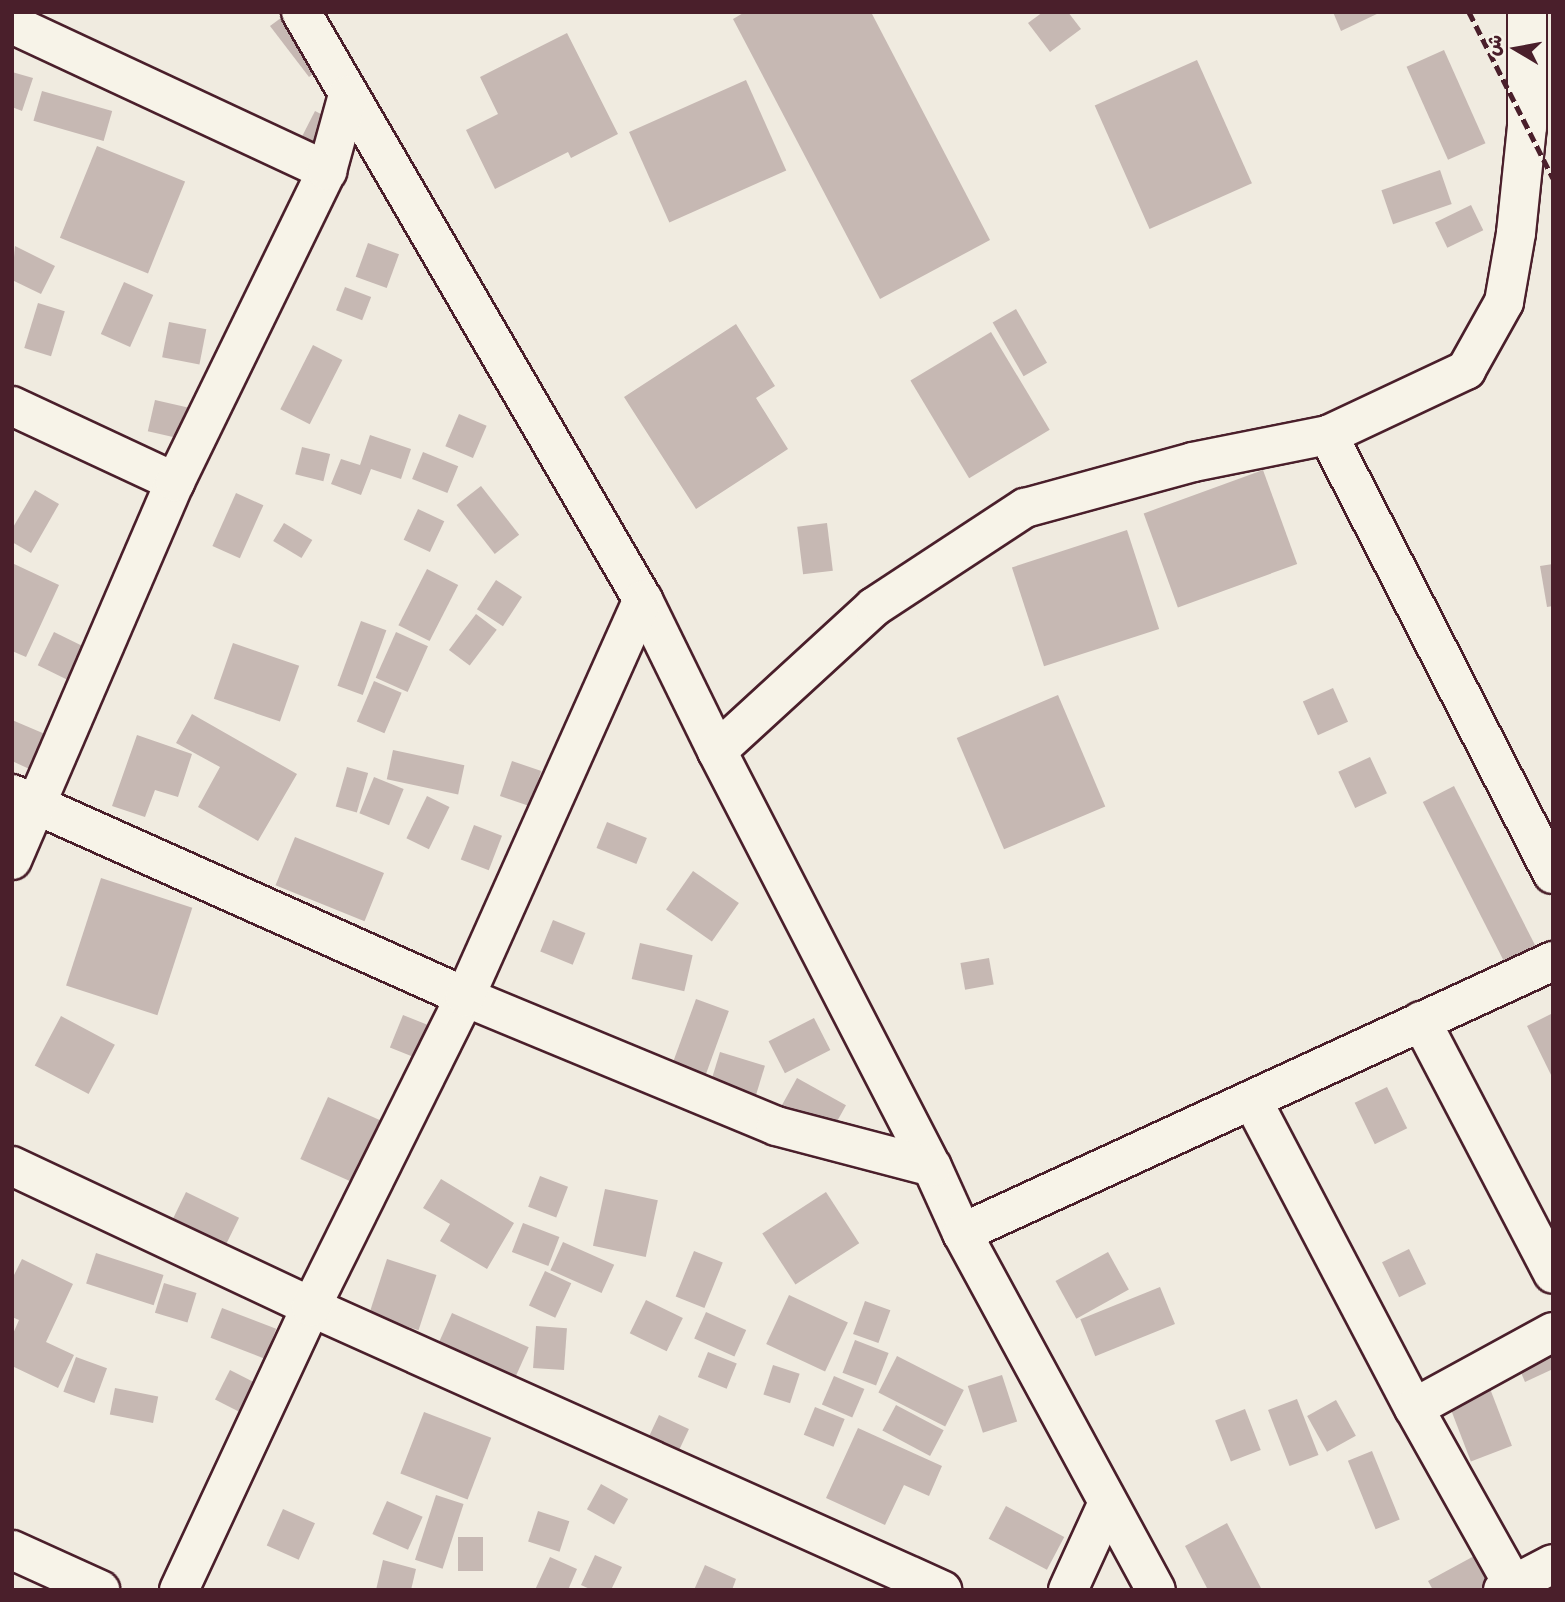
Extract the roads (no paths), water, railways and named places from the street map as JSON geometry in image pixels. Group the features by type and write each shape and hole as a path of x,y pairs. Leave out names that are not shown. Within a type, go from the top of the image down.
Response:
{"street":[{"path":"300,12 643,600 717,751 932,1167 962,1234 1107,1506 1156,1590"},
{"path":"717,751 874,607 1025,508 1192,462 1328,435 1466,370 1504,302 1516,233 1527,127 1527,12"},
{"path":"12,24 327,171"},
{"path":"12,860 24,799 327,171 348,95"},
{"path":"12,406 175,482"},
{"path":"1328,435 1553,874"},
{"path":"179,1590 311,1307 466,997 643,600"},
{"path":"24,799 466,997 776,1126 932,1167"},
{"path":"962,1234 1553,961"},
{"path":"1422,1021 1553,1274"},
{"path":"1252,1100 1511,1588 1553,1564"},
{"path":"12,1166 311,1307 942,1590"},
{"path":"1414,1408 1553,1332"},
{"path":"1068,1590 1107,1506"},
{"path":"12,1550 100,1590"}],"railway":[{"path":"1469,12 1553,178"}]}
